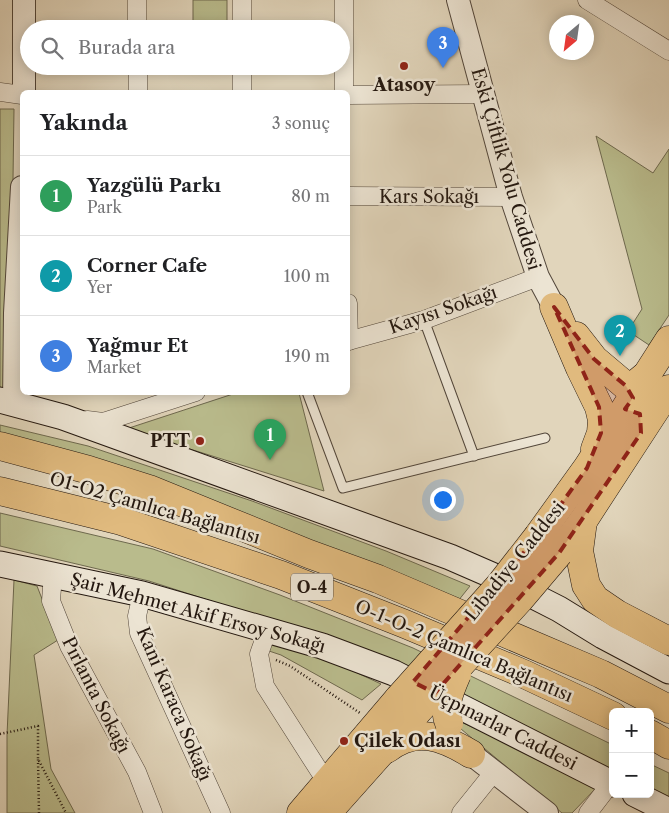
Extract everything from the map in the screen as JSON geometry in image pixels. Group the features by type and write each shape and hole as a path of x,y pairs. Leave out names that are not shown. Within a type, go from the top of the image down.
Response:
{"main road":[{"path":"554,307 599,407 602,420 601,433 587,468"},
{"path":"554,307 594,358 642,402"},
{"name":"Libadiye Caddesi","path":"301,813 499,586 548,544 583,521 642,402 669,340"},
{"path":"580,368 598,390 642,402"},
{"path":"7,402 63,417 450,557 496,577 559,609 603,636 669,671"},
{"name":"Libadiye Caddesi","path":"327,813 378,756 403,694 465,659 520,599 587,468 642,402"},
{"path":"0,446 89,470 149,489 309,554"},
{"name":"O1-O2 Çamlıca Bağlantısı","path":"0,463 156,506 309,554"},
{"name":"O-1-O-2 Çamlıca Bağlantısı","path":"0,491 121,521 281,575 524,674 609,714"},
{"path":"583,521 578,551 586,585 595,599 617,614 669,641"},
{"name":"O-1-O-2 Çamlıca Bağlantısı","path":"309,554 378,579 601,674 669,709"},
{"name":"Şair Mehmet Akif Ersoy Sokağı","path":"0,564 142,594 322,646 403,694"},
{"path":"465,659 451,690 446,716 456,740 471,754"},
{"name":"Üçpınarlar Caddesi","path":"403,694 609,782"},
{"path":"378,756 392,745 406,738 422,735 454,744 471,754"},
{"path":"654,736 669,745"},
{"path":"642,798 669,811"}],"street":[{"path":"24,0 24,20"},
{"path":"137,0 137,20"},
{"path":"242,0 242,20"},
{"path":"344,0 344,20"},
{"name":"Eski Çiftlik Yolu Caddesi","path":"458,0 511,197 538,277 554,307"},
{"path":"587,0 669,51"},
{"path":"23,75 23,90"},
{"path":"138,75 138,90"},
{"path":"242,75 242,90"},
{"path":"344,75 344,90"},
{"path":"0,92 20,94"},
{"path":"350,95 483,94"},
{"name":"Kars Sokağı","path":"350,196 511,197"},
{"path":"7,402 15,313 20,223"},
{"name":"Kayısı Sokağı","path":"350,340 424,320 538,277"},
{"path":"63,417 103,422 147,401 180,395"},
{"name":"Pırlanta Sokağı","path":"53,574 51,601 69,646 136,772 153,813"},
{"name":"Kani Karaca Sokağı","path":"142,594 137,616 139,633 221,813"},
{"path":"272,631 264,640 259,654 265,686 327,783"},
{"path":"471,754 547,813"},
{"path":"461,813 494,772"},
{"path":"588,813 609,787"}],"lane":[{"path":"424,320 474,456"},
{"path":"308,395 344,488 545,438"}],"path":[{"path":"259,654 290,666 367,718"},
{"path":"0,734 38,726 38,813"},
{"path":"38,759 66,813"}],"highlighted area":[{"path":"554,307 594,359 626,386 633,398 625,409 640,414 641,433 559,553 435,693 413,682 538,536 587,468 601,433 599,407"}],"green space":[{"path":"193,0 227,0 227,20 193,20"},
{"path":"0,109 14,109 10,391 0,390"},
{"path":"596,136 653,173 669,149 669,315 649,345 628,331 642,309"},
{"path":"230,395 300,395 324,491 126,429"},
{"path":"0,425 88,446 252,501 386,551 470,586 458,601 0,440"},
{"path":"0,513 153,549 280,595 413,648 609,743 609,770 273,621 149,581 0,546"},
{"path":"14,580 37,586 58,640 34,655 51,769 75,813 7,813 7,735"},
{"path":"274,641 319,655 381,684 362,700 281,655 263,649"},
{"path":"461,722 599,785 572,813 562,813 461,729"},
{"path":"654,766 669,773 669,798 654,791"}],"place":[{"name":"Atasoy","path":"404,66"},
{"name":"Yağmur Et","path":"443,68"},
{"name":"Corner Cafe","path":"620,356"},
{"name":"PTT","path":"200,441"},
{"name":"Yazgülü Parkı","path":"270,460"},
{"name":"Çilek Odası","path":"344,741"}]}
